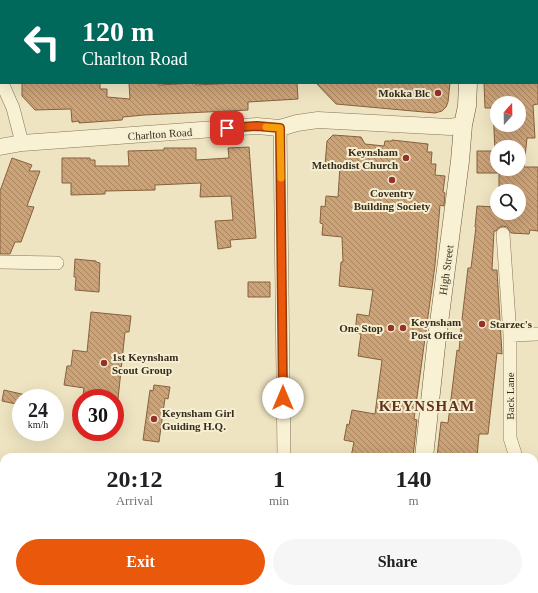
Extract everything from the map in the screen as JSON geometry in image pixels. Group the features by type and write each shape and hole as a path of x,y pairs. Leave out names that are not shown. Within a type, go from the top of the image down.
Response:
{"main road":[{"name":"High Street","path":"424,453 463,125 467,106 468,84"}],"street":[{"path":"2,84 13,108 22,144"},
{"name":"Charlton Road","path":"0,147 257,126 280,128 297,123 318,120 450,127 463,125"},
{"path":"280,128 284,453"},
{"name":"Back Lane","path":"502,234 510,335 510,438 515,453"},
{"path":"0,262 57,264"},
{"path":"510,335 538,334"}],"building":[{"path":"22,84 100,84 100,89 107,89 107,97 130,99 129,84 297,84 298,99 248,102 248,110 144,115 123,117 122,120 79,123 79,121 72,122 71,109 35,110 22,96"},
{"path":"317,84 450,84 446,107 442,111 435,113 336,104"},
{"path":"484,84 538,84 538,104 533,105 535,138 527,138 526,148 526,140 494,140 494,132 526,132 526,96 490,96 490,108 485,108"},
{"path":"333,135 361,137 365,144 384,146 385,141 392,140 428,144 427,152 432,152 431,164 436,164 435,175 445,176 443,192 445,193 444,206 440,205 435,265 414,419 417,420 413,453 352,453 354,442 344,440 347,424 349,425 352,410 375,414 382,360 358,356 361,334 355,333 357,314 369,316 373,290 339,286 341,262 343,262 342,237 322,235 323,224 320,223 321,206 325,207 326,196 338,197 340,166 325,165 327,141"},
{"path":"249,147 256,238 230,240 231,247 218,249 215,221 233,220 231,196 200,197 201,183 155,185 155,190 105,191 105,194 71,195 71,183 62,183 62,158 90,158 90,160 95,160 95,166 129,166 128,151 164,150 164,148 196,148 196,160 229,158 228,148"},
{"path":"477,151 490,151 490,173 477,173"},
{"path":"12,158 32,165 29,171 40,171 27,206 34,207 21,242 15,242 10,254 0,254 0,191"},
{"path":"526,167 538,167 538,231 530,230 529,234 511,233 507,227 503,226 494,231 492,270 497,270 502,354 497,353 488,434 479,434 477,453 437,453 441,422 448,423 457,350 459,351 468,268 471,268 477,206 490,207 490,220 526,220 526,184 499,184 499,176 526,176"},
{"path":"75,259 96,261 100,263 99,292 75,290"},
{"path":"248,282 270,282 270,297 248,297"},
{"name":"1st Keynsham Scout Group","path":"91,312 131,316 129,332 125,332 119,389 84,389 64,385 67,366 71,366 73,350 87,352"},
{"name":"Keynsham Girl Guiding H.Q.","path":"154,385 170,387 168,399 165,398 159,442 143,440 150,390 153,391"},
{"path":"4,390 12,392 12,403 2,401"}],"slow traffic":[{"path":"266,127 280,128 281,178"}],"place":[{"name":"Mokka Blc","path":"438,93"},
{"name":"Keynsham Methodist Church","path":"406,158"},
{"name":"Coventry Building Society","path":"392,180"},
{"name":"Starzec's","path":"482,324"},
{"name":"One Stop","path":"391,328"},
{"name":"Keynsham Post Office","path":"403,328"},
{"name":"1st Keynsham Scout Group","path":"104,363"},
{"name":"Keynsham Girl Guiding H.Q.","path":"154,419"}],"district":[{"name":"KEYNSHAM","path":"427,406"}],"route":[{"path":"227,128 257,126 280,128 283,398"}]}
